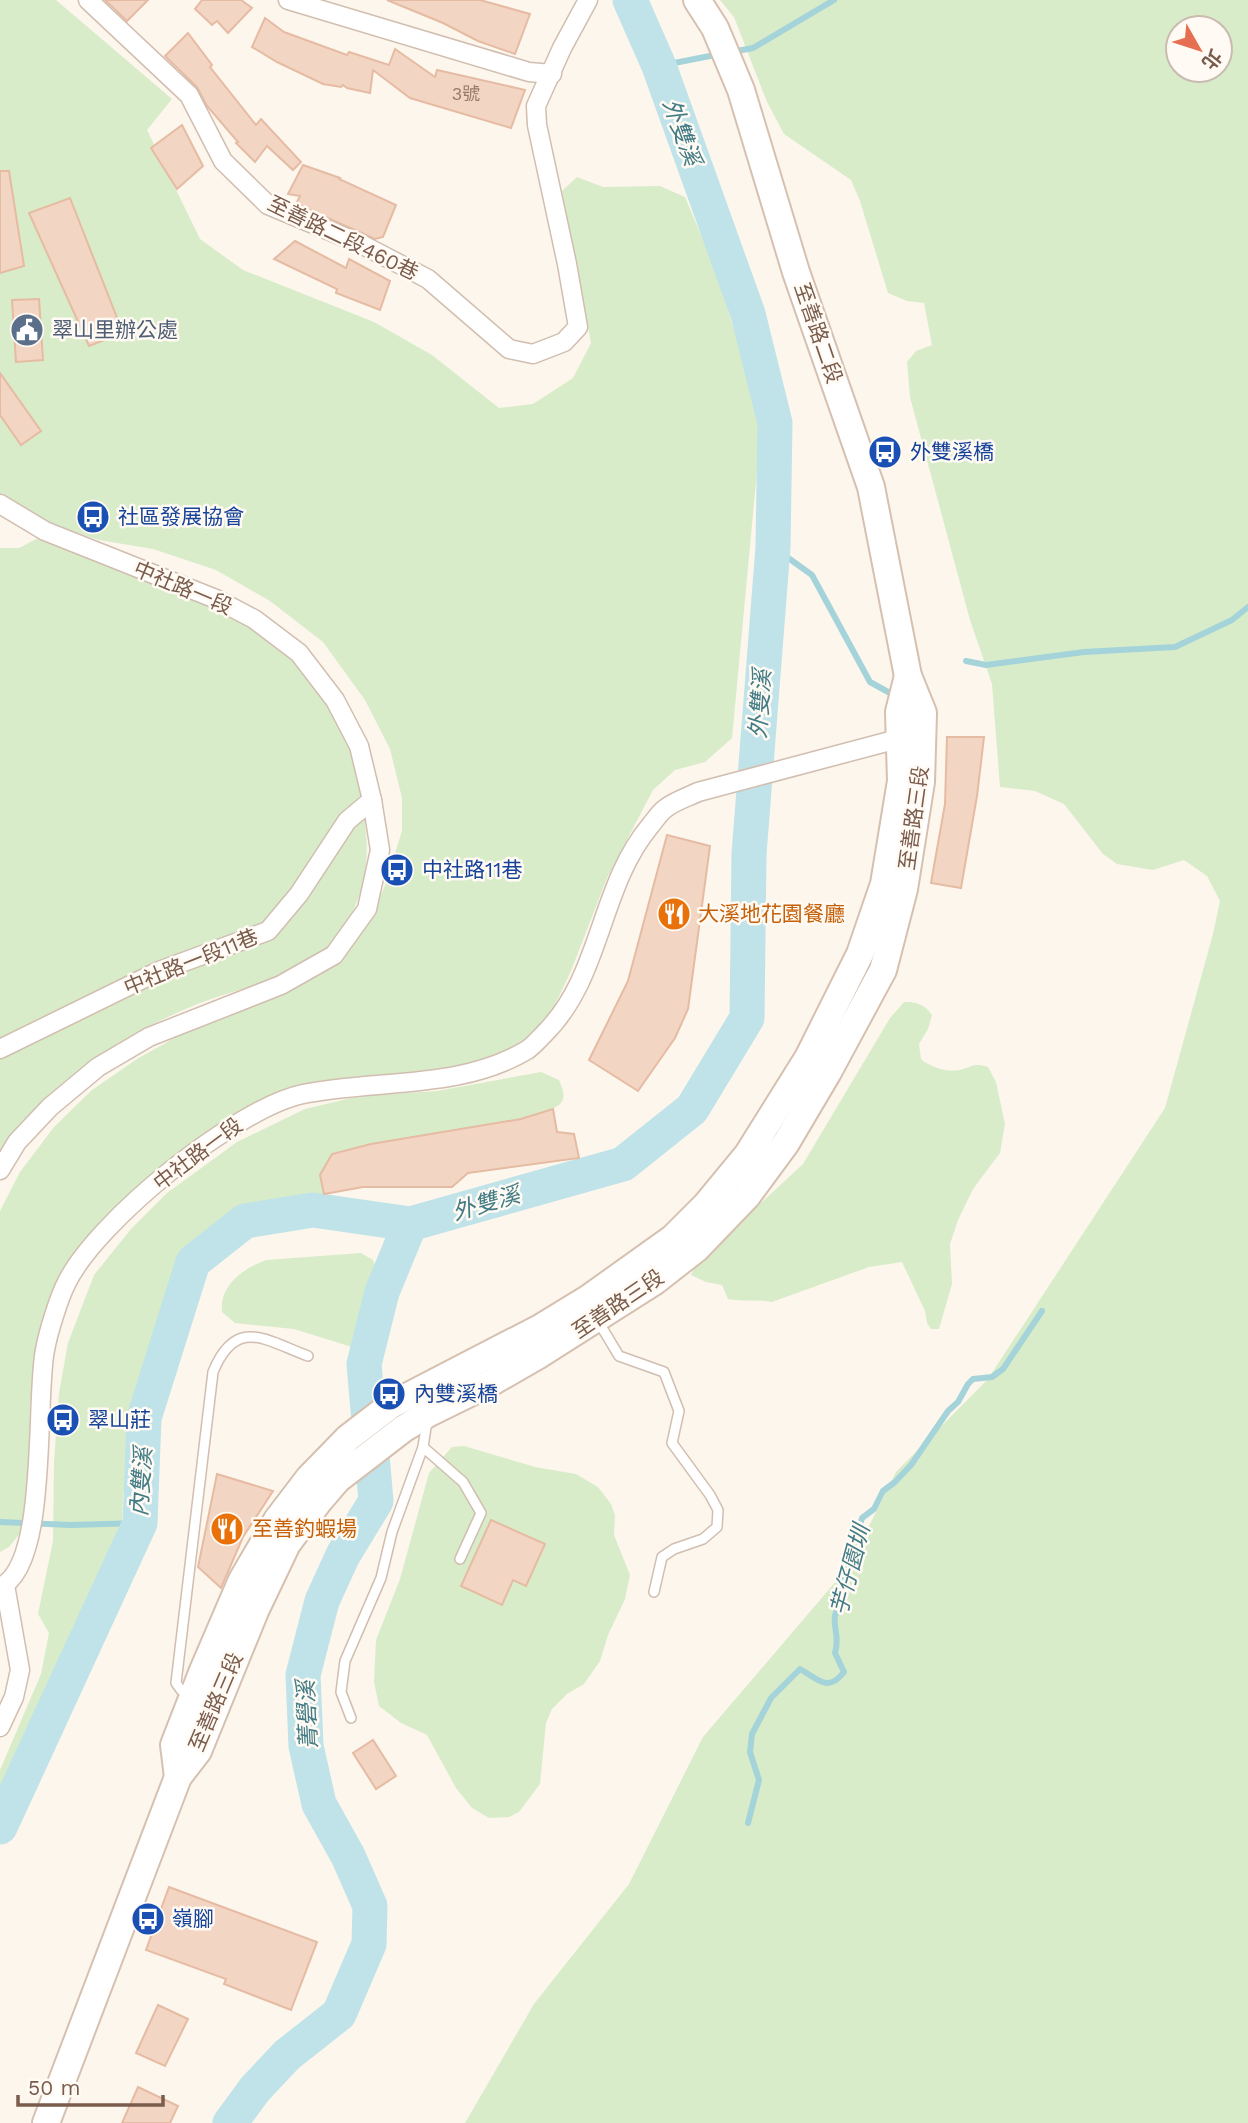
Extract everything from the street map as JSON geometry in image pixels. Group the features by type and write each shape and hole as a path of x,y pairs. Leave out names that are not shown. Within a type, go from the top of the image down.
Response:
{"street":[{"name":"至善路二段460巷","path":"88,0 189,95 223,161 268,205 362,244 428,279 509,349 533,354 564,342 578,327 537,125 536,106 562,48 588,0"},
{"path":"288,0 529,72 552,74"},
{"name":"至善路二段","path":"697,0 715,28 741,90 796,272 871,487 908,676 899,712 900,738"},
{"name":"中社路一段","path":"0,504 45,531 216,599 254,619 299,653 335,700 359,746 380,850 367,909 334,955 281,985 149,1037 97,1067 50,1107 17,1142 0,1170"},
{"name":"中社路一段","path":"3,1586 24,1558 34,1517 45,1350 67,1282 93,1244 134,1203 192,1153 248,1117 299,1095 354,1086 452,1078 493,1068 530,1048 559,1019 583,976 623,868 641,837 665,808 698,792 900,738"},
{"name":"至善路三段","path":"356,1448 403,1429 429,1413 491,1384 597,1319 655,1281 696,1249 747,1196 786,1143 883,970 904,889 921,782 900,738"},
{"name":"至善路三段","path":"46,2123 178,1777 198,1751 204,1702 255,1611 287,1545 338,1479 356,1448 391,1405 489,1356 589,1298 673,1238 706,1205 748,1154 808,1058 860,954 884,884 901,780 900,738"},
{"name":"中社路一段11巷","path":"0,1049 159,971 268,931 299,894 347,821 372,800"},
{"path":"0,1727 14,1697 20,1670 3,1586"}],"lane":[{"path":"597,1319 619,1356 663,1372 679,1411 672,1443 718,1510 717,1527 704,1539 674,1549 662,1557 654,1592"},
{"path":"204,1702 181,1690 176,1683 213,1372 220,1355 240,1338 254,1335 308,1356"},
{"path":"351,1718 341,1692 345,1661 381,1578 392,1532 423,1447 429,1413"},
{"path":"423,1447 463,1482 481,1513 460,1559"}],"green space":[{"path":"0,0 56,0 172,99 147,130 200,239 243,270 374,322 432,355 499,408 533,404 573,378 591,343 562,191 577,177 603,187 660,186 685,197 714,266 762,418 732,738 705,762 675,770 653,790 607,878 571,971 551,1013 526,1039 485,1062 300,1087 260,1103 222,1123 195,1142 91,1234 77,1252 37,1345 30,1407 30,1482 26,1511 21,1532 9,1547 0,1552 0,1211 20,1172 54,1127 92,1090 137,1059 189,1030 292,987 371,918 384,888 402,831 402,798 390,749 365,700 323,642 270,601 216,570 153,549 99,540 71,531 30,513 0,494"},
{"path":"720,0 1248,0 1248,2123 465,2123 534,2004 629,1884 703,1737 849,1566 896,1472 988,1379 1165,1108 1220,901 1207,876 1184,860 1153,870 1117,864 1103,854 1064,804 1035,791 1000,787 992,684 970,620 910,397 907,362 916,351 932,345 924,303 907,301 888,293 851,180 784,134 767,102 734,17"},
{"path":"40,537 233,614 264,634 292,659 329,703 351,747 362,796 367,851 362,886 356,903 349,919 327,948 300,967 171,1015 115,1045 88,1063 40,1104 0,1153 0,548 19,548"},
{"path":"904,1002 920,1004 932,1015 919,1044 921,1059 934,1067 950,1071 977,1065 988,1067 996,1082 1005,1124 1000,1153 973,1189 950,1244 952,1284 939,1329 931,1329 927,1323 925,1311 902,1262 869,1267 772,1302 728,1299 722,1285 691,1275 698,1261 803,1164 890,1018"},
{"path":"541,1072 559,1080 563,1092 560,1104 548,1111 502,1123 369,1145 332,1154 320,1175 324,1194 303,1205 272,1208 244,1219 217,1231 194,1249 176,1281 132,1428 116,1563 0,1819 0,1770 41,1674 49,1633 38,1614 53,1541 54,1462 59,1393 68,1343 94,1275 131,1229 167,1193 237,1142 305,1109 360,1096 437,1091"},
{"path":"361,1253 373,1260 378,1273 360,1346 352,1347 294,1329 235,1323 222,1312 222,1302 229,1286 242,1273 258,1263 266,1260"},
{"path":"464,1446 535,1467 576,1474 598,1487 611,1504 615,1515 614,1535 630,1575 625,1599 608,1635 600,1661 584,1684 567,1694 552,1709 546,1723 540,1784 519,1812 509,1817 489,1818 472,1808 456,1788 427,1735 401,1723 379,1706 374,1682 376,1640 400,1579 429,1473 452,1447"}],"building":[{"path":"105,0 148,0 127,21"},
{"path":"202,0 241,0 252,8 228,33 217,21 212,25 195,9"},
{"path":"387,0 480,0 530,14 515,54 478,41"},
{"path":"265,18 284,32 347,55 349,52 389,65 395,49 435,77 437,70 525,90 511,128 410,98 373,70 370,93 343,85 323,84 252,47"},
{"path":"188,33 212,65 210,67 256,125 261,119 301,162 293,170 267,146 255,162 207,106 197,87 165,56"},
{"path":"182,125 203,166 177,189 151,148"},
{"path":"303,165 340,178 396,205 383,237 375,239 296,204 300,196 288,194"},
{"path":"0,171 9,171 24,266 0,273"},
{"path":"70,198 123,333 89,346 29,213"},
{"path":"295,241 346,268 349,259 390,281 380,310 336,293 337,289 274,259"},
{"name":"翠山里辦公處","path":"39,299 43,360 16,362 12,300"},
{"path":"0,373 41,431 21,445 0,415"},
{"path":"947,737 984,737 961,888 931,883 945,804"},
{"name":"大溪地花園餐廳","path":"667,835 710,846 688,1009 675,1038 638,1091 589,1060 628,981"},
{"path":"553,1109 557,1132 574,1134 579,1158 468,1173 452,1187 363,1187 324,1194 320,1175 332,1154 371,1144 521,1119"},
{"name":"至善釣蝦場","path":"217,1474 273,1491 243,1537 221,1588 198,1567"},
{"path":"491,1520 545,1544 526,1586 513,1580 502,1605 461,1586"},
{"path":"373,1740 396,1776 376,1789 353,1753"},
{"path":"169,1887 317,1942 291,2010 224,1984 226,1979 146,1950"},
{"path":"158,2005 188,2019 165,2066 136,2053"},
{"path":"138,2087 178,2106 170,2123 122,2123"}],"waterway":[{"name":"外雙溪","path":"0,1827 140,1523 144,1418 193,1262 245,1221 313,1210 410,1224 623,1164 692,1109 747,1018 749,854 773,547 775,423 748,314 659,66 630,0"},
{"path":"731,52 753,48 834,0"},
{"path":"659,66 720,54"},
{"path":"773,547 812,575 870,682 890,693"},
{"path":"966,661 986,665 1084,652 1175,647 1232,620 1248,607"},
{"name":"菁礐溪","path":"230,2123 255,2089 287,2055 339,2014 369,1944 370,1906 348,1856 319,1804 306,1746 303,1675 322,1601 343,1555 376,1501 364,1364 382,1292 410,1224"},
{"name":"芋仔園圳","path":"748,1823 759,1780 750,1752 752,1734 771,1698 800,1669 828,1683 844,1672 835,1653 835,1616 862,1518 874,1509 883,1491 911,1465 948,1411 958,1402 968,1384 973,1379 992,1377 1003,1369 1042,1311"},
{"name":"內雙溪","path":"0,1522 71,1525 140,1523"}],"place":[{"name":"翠山里辦公處","path":"27,330"},
{"name":"外雙溪橋","path":"885,452"},
{"name":"社區發展協會","path":"93,517"},
{"name":"中社路11巷","path":"397,870"},
{"name":"大溪地花園餐廳","path":"674,914"},
{"name":"內雙溪橋","path":"389,1394"},
{"name":"翠山莊","path":"63,1420"},
{"name":"至善釣蝦場","path":"227,1529"},
{"name":"嶺腳","path":"148,1919"}]}
